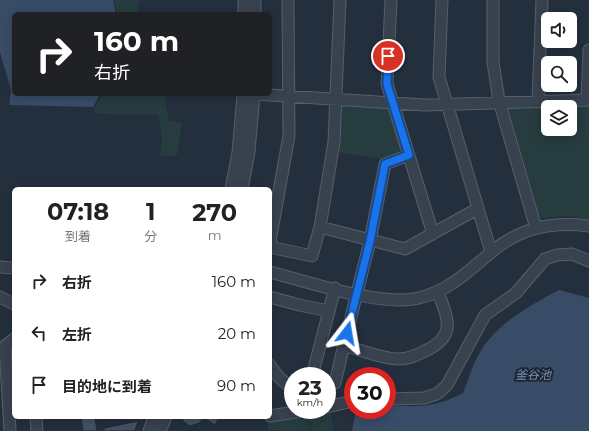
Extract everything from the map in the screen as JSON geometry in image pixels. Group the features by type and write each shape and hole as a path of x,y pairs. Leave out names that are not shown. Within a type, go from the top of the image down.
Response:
{"street":[{"path":"244,0 244,12"},
{"path":"254,0 255,12"},
{"path":"272,230 289,136 288,0"},
{"path":"272,244 274,248 312,256 320,227 334,142 340,0"},
{"path":"391,0 387,84 433,234"},
{"path":"442,0 439,77 491,252"},
{"path":"493,0 493,62 499,102 536,228"},
{"path":"538,100 542,0"},
{"path":"272,95 394,103 446,104 538,100 588,100 589,50"},
{"path":"231,187 238,153 243,96"},
{"path":"242,187 249,152 254,96"},
{"path":"336,379 370,241 385,164 409,155"},
{"path":"320,227 405,249 477,209"},
{"path":"272,272 376,298 403,300 419,298 438,292 455,283 491,252 514,238 536,228 557,224 589,226"},
{"path":"396,399 424,398 437,394 447,385 485,315 516,293 545,259 557,255 572,254 589,262"},
{"path":"0,266 12,268"},
{"path":"314,367 335,288"},
{"path":"344,346 398,359 410,358 436,346 447,333 448,318 438,292"},
{"path":"0,297 12,303"},
{"path":"272,298 329,311"},
{"path":"10,431 7,408 5,346 12,340"},
{"path":"272,368 284,382"},
{"path":"272,416 284,414"},
{"path":"36,419 37,431"},
{"path":"149,431 153,419"},
{"path":"160,431 165,419"}],"green space":[{"path":"114,0 139,0 137,12 117,12"},
{"path":"164,96 169,121 182,123 177,155 160,157 162,137 158,114 118,115 96,113 94,108 101,97"},
{"path":"587,103 589,106 589,219 567,216 544,218 539,215 508,108 541,106 541,136 577,136 577,104"},
{"path":"340,105 389,107 405,151 387,160 341,153 338,150"},
{"path":"285,419 308,419 310,431 268,430 268,422"},
{"path":"310,419 332,419 333,431 312,431"}],"water":[{"path":"0,0 113,0 116,12 12,12 12,96 99,96 93,107 9,105 11,90 0,52"},
{"name":"釜谷池","path":"559,290 589,298 589,431 352,431 354,419 396,419 396,405 417,406 434,404 463,393 477,358 492,336 512,318"}],"building":[{"path":"81,419 95,419 97,431 83,431"},
{"path":"182,419 202,419 200,423 190,426"},
{"path":"206,419 218,419 215,425"},
{"path":"138,421 135,431 104,431 104,428"}],"route":[{"path":"347,333 370,241 385,164 409,155 387,84 388,56"}]}
